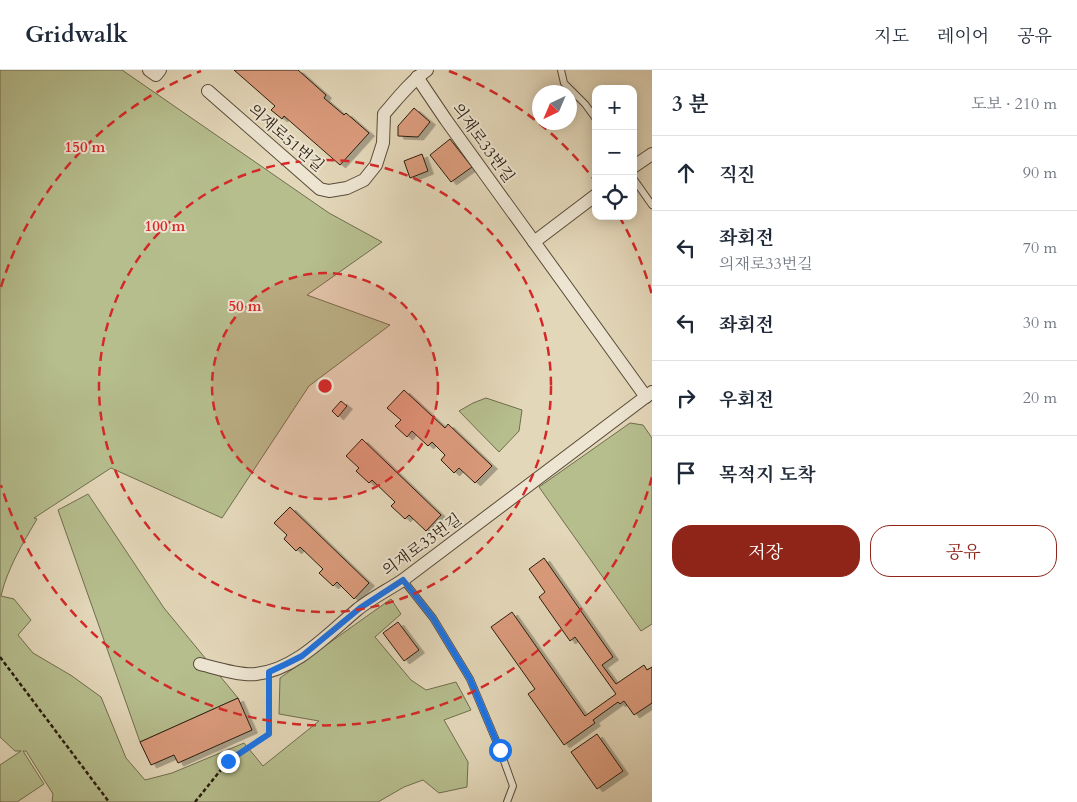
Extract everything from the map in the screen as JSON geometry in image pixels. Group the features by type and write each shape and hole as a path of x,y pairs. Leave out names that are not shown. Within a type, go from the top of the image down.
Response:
{"street":[{"path":"149,70 156,75 160,70"},
{"name":"의재로51번길","path":"208,91 320,189 329,192 347,188 364,180 376,165 383,143 384,114 422,74"},
{"name":"의재로33번길","path":"200,664 246,674 256,674 269,672 302,656 360,608 403,580 649,395 534,242 452,128 422,74"},
{"path":"637,164 652,154"},
{"path":"534,242 592,198"}],"lane":[{"path":"561,70 564,83 592,114"},
{"path":"637,184 652,205"},
{"path":"403,580 433,618 470,679 513,786 507,802"}],"path":[{"path":"0,657 109,802"},
{"path":"195,802 228,761 269,734 269,672"}],"green space":[{"path":"0,70 122,70 329,213 382,242 307,295 390,325 309,386 222,518 111,468 34,518 37,519 11,566 1,596 14,599 31,620 18,635 33,653 72,676 101,697 126,758 145,780 172,773 244,743 263,766 319,721 279,714 280,678 391,599 401,614 375,637 411,680 426,690 456,682 471,710 444,720 468,762 467,787 439,793 423,780 404,787 378,802 52,802 53,794 26,751 23,751 44,784 17,802 0,802 0,765 21,751 15,751 0,737"},
{"path":"486,398 522,410 519,431 499,452 459,411"},
{"path":"630,423 643,425 652,438 652,624 641,631 539,487"},
{"path":"88,494 164,608 238,698 140,742 58,510"}],"building":[{"path":"234,70 298,70 326,95 324,98 344,115 346,113 369,133 340,165 284,116 282,119 271,110 275,106"},
{"path":"414,108 430,122 418,137 398,136 398,126"},
{"path":"450,139 472,167 451,182 430,155"},
{"path":"422,154 428,171 410,178 404,161"},
{"path":"404,390 445,428 448,424 492,466 475,483 459,468 454,473 441,460 445,455 432,442 428,446 412,431 407,437 395,426 401,420 387,408"},
{"path":"341,401 347,406 338,417 332,411"},
{"path":"362,439 441,515 426,531 409,515 405,519 391,506 395,502 372,480 369,483 356,471 359,468 346,456"},
{"path":"290,507 369,583 354,599 337,582 333,586 319,573 323,569 300,547 296,551 284,539 287,535 274,523"},
{"path":"544,558 613,657 602,665 616,684 644,665 647,670 652,667 652,703 634,715 624,701 620,704 618,702 593,720 595,723 564,745 528,694 535,689 491,627 512,612 585,716 616,694 575,637 570,641 539,597 545,592 529,569"},
{"path":"398,622 419,650 404,661 383,633"},
{"path":"238,698 252,730 178,763 174,755 151,765 140,742"},
{"path":"597,734 623,771 597,789 571,752"}],"route":[{"path":"228,761 269,734 269,672 302,656 360,608 403,580 433,618 470,679 500,750"}]}
